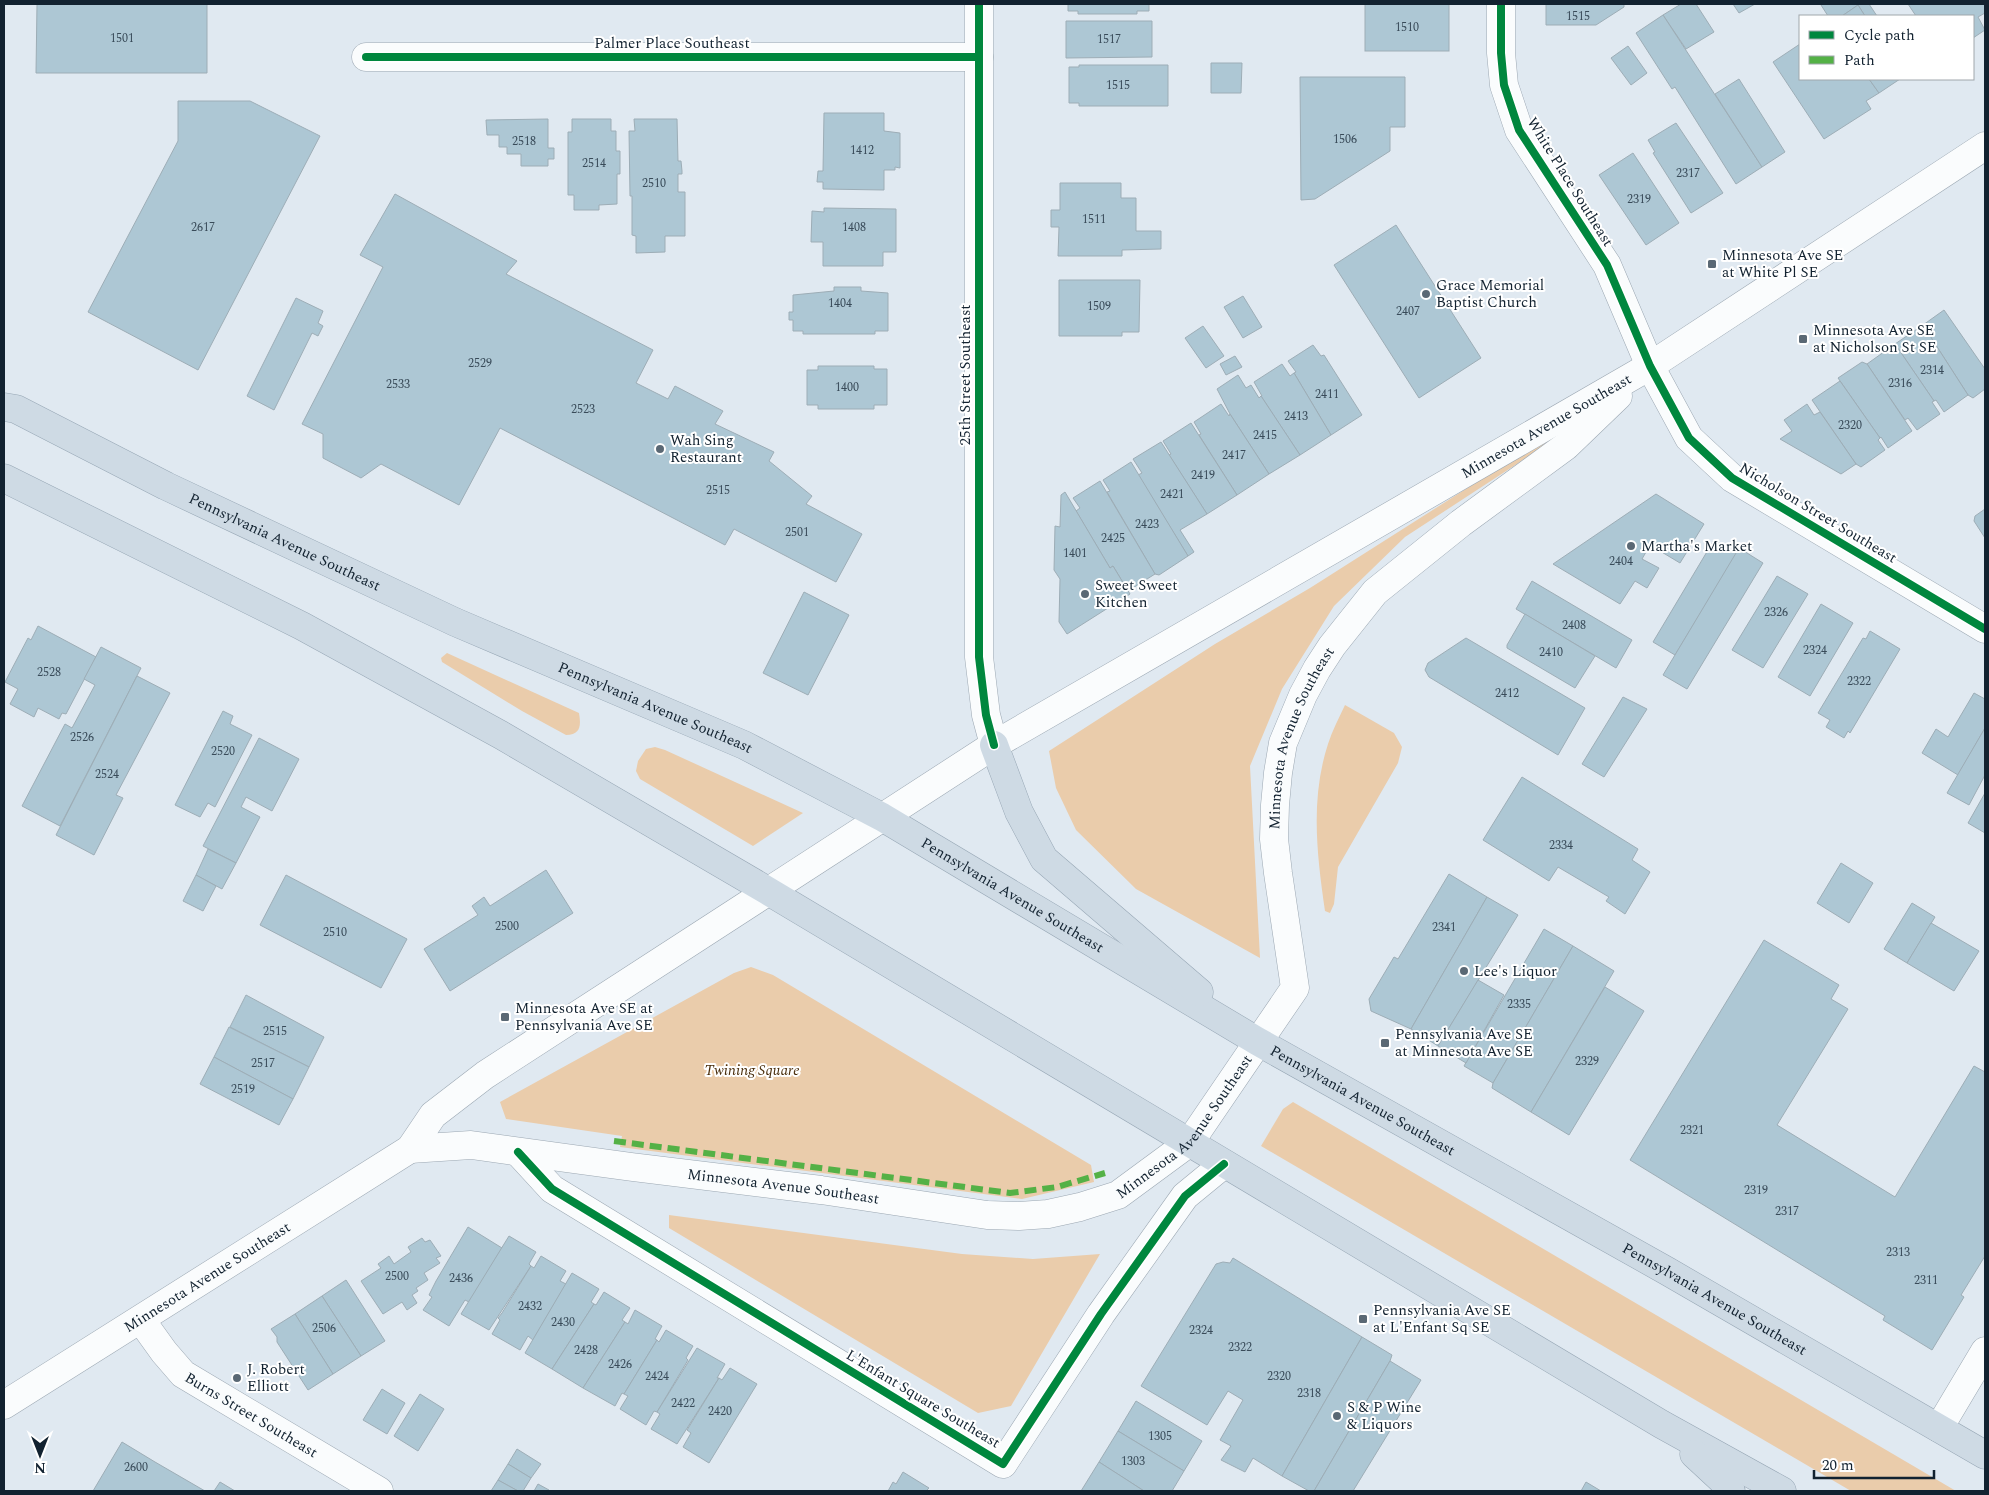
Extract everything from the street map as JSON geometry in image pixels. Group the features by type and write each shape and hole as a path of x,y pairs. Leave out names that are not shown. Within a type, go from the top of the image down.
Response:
{"highway":[{"name":"Pennsylvania Avenue Southeast","path":"4,407 16,409 166,486 455,622 744,746 882,817 1257,1041 1667,1271 1985,1454"},
{"path":"4,479 302,626 501,736 768,891 1661,1424 1782,1491"},
{"path":"994,746 1019,812 1044,859 1257,1041"},
{"path":"1661,1424 1722,1480 1731,1491"}],"main road":[{"name":"25th Street Southeast","path":"979,4 979,657 986,716 994,746"},
{"name":"White Place Southeast","path":"1501,4 1504,84 1519,130 1607,265 1650,366"},
{"name":"Palmer Place Southeast","path":"366,57 979,57"},
{"name":"Minnesota Avenue Southeast","path":"4,1405 410,1148 433,1115 485,1075 882,817 994,746 1650,366 1985,146"},
{"name":"Minnesota Avenue Southeast","path":"410,1148 471,1145 831,1191 987,1214 1019,1216 1048,1214 1072,1209 1118,1194 1190,1142 1257,1041 1295,988 1274,839 1275,805 1283,744 1303,695 1317,669 1332,646 1375,592 1461,523 1566,446 1650,366"},
{"name":"Nicholson Street Southeast","path":"1650,366 1690,438 1732,478 1985,629"},
{"name":"L'Enfant Square Southeast","path":"518,1152 552,1189 1003,1464 1101,1314 1185,1196 1224,1164"},
{"name":"Burns Street Southeast","path":"141,1320 183,1374 378,1491"},
{"path":"1940,1428 1985,1351"}],"green space":[{"path":"1565,426 1569,430 1405,537 1334,606 1282,689 1250,766 1260,958 1136,889 1076,830 1056,788 1049,751 1215,644 1310,588"},
{"path":"447,653 579,713 579,728 575,733 566,735 522,711 442,662 441,658"},
{"path":"1345,705 1394,733 1402,747 1398,763 1338,867 1334,904 1330,913 1325,911 1322,890 1317,806 1322,765 1328,744"},
{"path":"655,747 803,813 753,846 640,779 636,771 638,761 646,749"},
{"name":"Twining Square","path":"751,967 773,975 1091,1165 1094,1182 1022,1199 620,1147 622,1136 506,1119 500,1102 734,973"},
{"path":"1293,1102 1956,1491 1851,1491 1261,1146 1283,1109"},
{"path":"669,1215 962,1254 1033,1259 1100,1254 1011,1406 978,1413 669,1228"}],"building":[{"path":"37,4 207,4 207,73 36,73"},
{"path":"1068,4 1149,4 1149,11 1137,11 1137,14 1078,14 1078,11 1068,11"},
{"path":"1365,4 1449,4 1449,51 1365,51"},
{"path":"1546,4 1624,4 1624,7 1596,25 1546,25"},
{"path":"1681,4 1696,4 1714,32 1686,49 1663,15"},
{"path":"1733,4 1755,4 1739,13"},
{"path":"1869,4 1876,15 1864,15 1858,5 1843,15 1827,15 1821,5"},
{"path":"1908,4 1985,4 1985,13 1978,17 1985,30 1974,37 1974,15 1915,15"},
{"path":"1858,5 1864,15 1843,15"},
{"path":"1663,15 1762,167 1736,184 1675,87 1672,89 1636,33"},
{"path":"1066,21 1152,21 1152,57 1066,58"},
{"path":"1799,45 1799,80 1870,80 1879,93 1866,101 1871,109 1824,139 1773,62"},
{"path":"1628,46 1647,73 1631,85 1611,58"},
{"path":"1211,63 1242,63 1241,93 1211,93"},
{"path":"1079,65 1168,65 1168,106 1079,106 1079,103 1069,103 1069,67 1079,67"},
{"path":"1300,77 1405,77 1405,127 1390,127 1390,151 1315,199 1301,200"},
{"path":"1739,79 1785,152 1762,167 1715,94"},
{"path":"1870,80 1898,80 1879,93"},
{"path":"178,101 250,101 320,136 198,370 88,312 178,141"},
{"path":"824,113 884,113 884,131 900,133 900,168 895,167 895,170 884,170 884,190 823,189 823,182 817,182 818,171 823,171"},
{"path":"548,119 548,148 554,148 554,159 548,159 548,166 521,166 521,154 507,154 507,147 499,147 499,135 487,135 486,120"},
{"path":"572,119 611,119 611,131 616,131 616,151 620,151 620,174 617,174 617,204 599,205 599,210 574,210 574,195 568,195 568,132 572,132"},
{"path":"634,119 677,119 678,161 681,161 682,171 682,174 678,174 678,192 685,192 685,236 665,236 665,252 636,253 636,236 632,235 629,131 635,131"},
{"path":"1676,123 1723,193 1691,213 1653,153 1655,152 1648,140"},
{"path":"1633,153 1679,223 1646,245 1599,175"},
{"path":"1060,183 1121,183 1121,198 1136,198 1136,231 1161,231 1161,249 1122,250 1122,256 1058,256 1059,227 1051,227 1051,210 1060,210"},
{"path":"395,194 517,261 506,274 653,350 636,383 668,399 675,386 723,411 715,424 774,452 769,461 812,496 806,504 862,534 836,582 734,529 725,545 500,428 459,505 381,464 361,478 323,458 323,434 302,424 383,267 360,255"},
{"path":"824,208 896,209 896,252 883,252 883,266 823,266 823,242 811,242 812,211 824,212"},
{"path":"1396,225 1481,358 1419,398 1334,265"},
{"path":"1059,280 1140,280 1139,332 1122,332 1122,336 1059,336"},
{"path":"834,287 861,287 861,291 888,293 888,331 875,331 875,334 803,334 803,331 793,331 793,320 789,320 789,312 793,312 793,295 834,291"},
{"path":"1243,296 1262,327 1243,338 1224,307"},
{"path":"296,298 323,311 318,323 323,326 318,336 312,333 274,410 247,396"},
{"path":"1944,310 1985,369 1985,389 1973,398 1968,395 1923,325"},
{"path":"1923,325 1968,395 1944,412 1936,400 1934,401 1895,344"},
{"path":"1203,326 1224,356 1206,368 1185,338"},
{"path":"1895,344 1934,401 1932,402 1940,414 1917,430 1908,418 1905,420 1867,364"},
{"path":"1313,345 1321,356 1324,355 1362,415 1331,435 1288,361"},
{"path":"1235,356 1242,367 1226,375 1220,364"},
{"path":"1862,362 1867,364 1912,431 1888,448 1838,378"},
{"path":"1282,364 1290,376 1294,373 1331,435 1300,455 1261,396 1254,382"},
{"path":"818,366 874,366 874,369 887,369 887,405 874,405 874,409 818,409 818,405 807,405 807,370 818,370"},
{"path":"1238,375 1246,388 1251,385 1259,398 1261,396 1300,455 1269,474 1230,414 1217,389"},
{"path":"1840,381 1880,438 1878,440 1885,450 1861,467 1856,464 1812,400"},
{"path":"1221,404 1229,416 1230,414 1269,474 1237,495 1199,435 1201,434 1194,422"},
{"path":"1807,404 1814,415 1820,412 1856,464 1841,474 1780,439 1792,431 1784,420"},
{"path":"1191,423 1237,495 1207,514 1169,455 1171,454 1163,441"},
{"path":"1161,442 1207,514 1180,530 1194,552 1188,556 1138,475 1142,473 1133,459"},
{"path":"1131,462 1188,556 1159,575 1155,574 1107,492 1110,491 1103,480"},
{"path":"1100,481 1155,574 1128,591 1113,566 1110,568 1076,511 1080,508 1073,498"},
{"path":"1065,492 1110,568 1113,566 1130,594 1067,634 1059,622 1060,579 1054,570 1055,526 1060,527 1061,495"},
{"path":"1656,494 1704,524 1680,563 1650,545 1642,559 1659,568 1647,588 1635,581 1620,604 1553,564"},
{"path":"1985,509 1985,538 1974,521 1975,516"},
{"path":"1714,540 1737,553 1675,655 1653,642"},
{"path":"1739,548 1763,563 1687,689 1663,675"},
{"path":"1777,576 1808,594 1763,668 1732,650"},
{"path":"1532,581 1632,640 1616,668 1516,609"},
{"path":"804,592 849,615 808,695 763,673"},
{"path":"1821,604 1853,623 1810,696 1778,677"},
{"path":"1525,614 1595,656 1575,688 1507,648"},
{"path":"38,626 96,657 66,714 62,713 59,719 38,708 34,717 10,704 18,689 5,682 28,638 31,640"},
{"path":"1870,631 1900,649 1850,733 1848,731 1844,738 1826,727 1830,720 1818,713 1863,638 1866,639"},
{"path":"1466,638 1585,708 1558,755 1429,677 1425,670 1428,663"},
{"path":"101,647 141,668 60,826 22,806 65,724 72,728 95,685 84,679"},
{"path":"137,676 170,693 116,795 123,798 94,855 56,835"},
{"path":"1974,693 1985,699 1985,728 1958,775 1922,753 1936,729 1948,737"},
{"path":"1623,697 1647,709 1604,777 1582,764"},
{"path":"223,711 233,716 230,724 252,735 215,807 208,803 200,817 175,805"},
{"path":"1985,728 1985,775 1969,805 1947,793"},
{"path":"259,738 299,759 272,811 246,797 241,807 260,817 236,863 203,846"},
{"path":"1522,777 1638,849 1632,860 1650,872 1625,914 1606,901 1609,897 1558,867 1549,881 1483,840"},
{"path":"1985,793 1985,833 1968,823"},
{"path":"208,849 236,863 222,889 196,875"},
{"path":"1841,863 1873,883 1849,923 1817,903"},
{"path":"546,870 573,913 450,991 424,949 478,915 472,906 484,897 490,906"},
{"path":"1449,874 1487,897 1411,1029 1371,1011 1369,999 1394,957 1398,959"},
{"path":"196,875 216,886 203,911 183,901"},
{"path":"286,875 407,939 381,988 260,925"},
{"path":"1487,897 1518,915 1438,1046 1411,1029"},
{"path":"1912,903 1935,917 1907,963 1884,949"},
{"path":"1931,923 1979,951 1954,991 1907,963"},
{"path":"1544,929 1573,946 1493,1083 1464,1066"},
{"path":"1764,940 1839,985 1831,999 1848,1009 1777,1125 1895,1197 1974,1066 1985,1072 1985,1256 1961,1295 1964,1297 1932,1350 1883,1320 1885,1316 1630,1160"},
{"path":"1573,946 1614,971 1531,1112 1492,1088 1493,1083"},
{"path":"1478,980 1504,995 1466,1063 1438,1046"},
{"path":"1605,987 1644,1011 1569,1135 1531,1112"},
{"path":"246,995 324,1037 309,1067 230,1027"},
{"path":"229,1027 309,1067 293,1099 214,1057"},
{"path":"214,1057 293,1099 279,1125 200,1084"},
{"path":"468,1227 502,1248 469,1302 465,1300 449,1326 423,1310 432,1297 429,1295 436,1281"},
{"path":"509,1236 536,1252 529,1264 531,1266 489,1330 461,1314"},
{"path":"422,1238 425,1242 430,1240 441,1256 436,1258 440,1263 424,1273 428,1280 416,1288 418,1291 412,1295 417,1303 407,1310 402,1302 383,1314 361,1281 381,1268 378,1264 389,1256 394,1264 411,1252 408,1247"},
{"path":"541,1256 566,1271 560,1281 566,1284 533,1340 528,1336 520,1350 492,1334 500,1320 498,1318 531,1266 534,1268"},
{"path":"1233,1258 1362,1337 1282,1476 1253,1458 1245,1472 1221,1460 1231,1446 1220,1440 1243,1400 1228,1391 1207,1425 1141,1386 1216,1264 1230,1263"},
{"path":"572,1273 599,1289 591,1302 594,1304 552,1369 525,1353"},
{"path":"346,1280 385,1341 361,1356 322,1296"},
{"path":"604,1292 630,1308 622,1320 625,1322 583,1388 552,1369 594,1304 596,1305"},
{"path":"322,1296 361,1356 333,1374 295,1314"},
{"path":"635,1310 662,1326 655,1339 657,1340 615,1406 583,1388 625,1322 628,1324"},
{"path":"295,1314 333,1374 308,1390 277,1342 277,1337 271,1329"},
{"path":"666,1330 693,1346 686,1358 688,1360 657,1412 654,1411 646,1425 620,1409 628,1396 624,1394 657,1340 659,1342"},
{"path":"1362,1337 1392,1355 1390,1361 1314,1491 1309,1491 1282,1476"},
{"path":"697,1348 725,1364 717,1378 719,1378 677,1444 651,1429 660,1414 657,1412"},
{"path":"1390,1361 1421,1380 1353,1491 1314,1491"},
{"path":"730,1368 757,1384 709,1463 683,1447 691,1433 687,1430 719,1378 722,1380"},
{"path":"382,1389 405,1403 387,1434 363,1420"},
{"path":"420,1394 444,1409 418,1451 394,1436"},
{"path":"1136,1401 1202,1441 1184,1471 1118,1431"},
{"path":"1118,1431 1184,1471 1172,1491 1144,1491 1099,1462"},
{"path":"122,1442 155,1462 205,1491 93,1491"},
{"path":"517,1449 541,1464 531,1478 508,1464"},
{"path":"1099,1462 1124,1478 1144,1491 1081,1491"},
{"path":"508,1464 531,1478 523,1491 518,1491 498,1480"},
{"path":"903,1472 929,1488 926,1491 888,1491 893,1482 896,1484"},
{"path":"498,1480 518,1491 491,1491"},
{"path":"220,1482 235,1491 214,1491"},
{"path":"1586,1482 1601,1491 1581,1491"},
{"path":"538,1484 549,1490 550,1491 534,1491"}],"marked path":[{"path":"614,1141 1010,1193 1057,1187 1105,1173"}],"cycle path":[{"path":"979,4 979,657 986,715 994,745"},
{"path":"1501,4 1501,53 1504,85 1519,130 1607,265 1650,366 1689,438 1732,478 1985,629"},
{"path":"366,57 979,57"},
{"path":"518,1152 552,1189 1003,1464 1101,1314 1185,1196 1224,1164"}],"place":[{"name":"Minnesota Ave SE at White Pl SE","path":"1712,264"},
{"name":"Grace Memorial Baptist Church","path":"1426,294"},
{"name":"Minnesota Ave SE at Nicholson St SE","path":"1803,339"},
{"name":"Wah Sing Restaurant","path":"660,449"},
{"name":"Martha's Market","path":"1631,546"},
{"name":"Sweet Sweet Kitchen","path":"1085,594"},
{"name":"Lee's Liquor","path":"1464,971"},
{"name":"Minnesota Ave SE at Pennsylvania Ave SE","path":"505,1017"},
{"name":"Pennsylvania Ave SE at Minnesota Ave SE","path":"1385,1043"},
{"name":"Pennsylvania Ave SE at L'Enfant Sq SE","path":"1363,1319"},
{"name":"J. Robert Elliott","path":"237,1378"},
{"name":"S & P Wine & Liquors","path":"1337,1416"}]}
